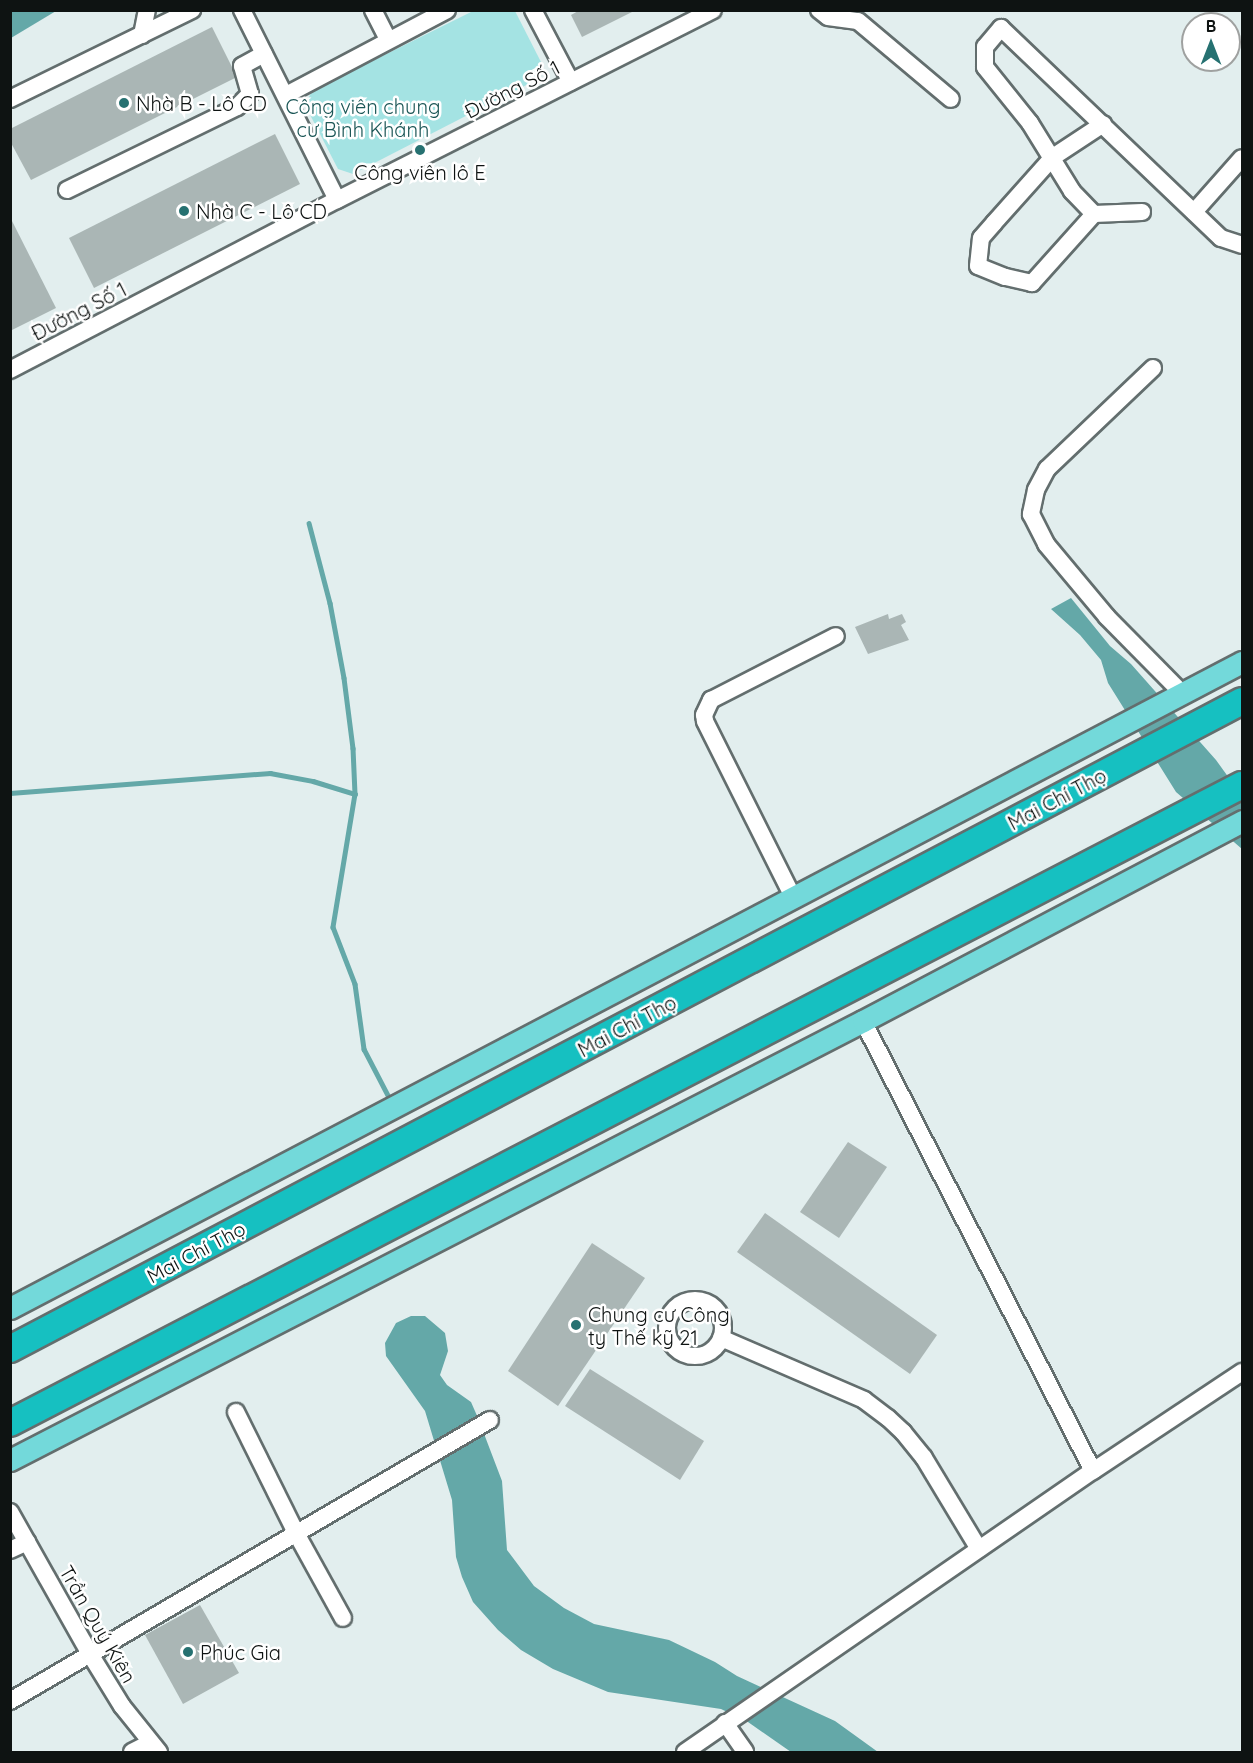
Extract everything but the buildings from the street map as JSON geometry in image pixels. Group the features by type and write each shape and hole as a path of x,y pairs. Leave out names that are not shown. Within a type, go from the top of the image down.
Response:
{"highway":[{"name":"Mai Chí Thọ","path":"10,1349 1242,701"},
{"path":"10,1423 1242,785"},
{"path":"10,1366 39,1334"}],"main road":[{"name":"Mai Chí Thọ","path":"10,1308 1242,662"},
{"path":"10,1460 863,1021 1242,821"}],"street":[{"path":"142,35 147,10"},
{"path":"10,99 192,10"},
{"path":"242,10 337,200"},
{"path":"373,10 388,39"},
{"path":"286,95 388,39 447,10"},
{"path":"533,10 571,82"},
{"name":"Đường Số 1","path":"10,370 337,200 713,10"},
{"path":"819,10 828,17 858,21 951,99"},
{"path":"1094,214 1072,191 1030,123 985,67 985,47 1001,28 1221,238 1242,245"},
{"path":"67,190 237,107 250,94 242,66 264,54"},
{"path":"1103,124 1053,157 981,238 978,266 1005,277 1032,283 1094,214 1142,212"},
{"path":"1194,212 1242,158"},
{"path":"1153,368 1047,469 1036,490 1031,514 1046,544 1084,590 1182,693"},
{"path":"793,897 704,715 711,700 836,636"},
{"path":"863,1021 1093,1471"},
{"path":"721,1338 864,1400 888,1418 924,1458 979,1549"},
{"path":"685,1752 1093,1471 1242,1372"},
{"path":"236,1412 296,1533 343,1618"},
{"path":"10,1701 490,1420"},
{"name":"Trần Quý Kiên","path":"10,1512 90,1654 122,1706 154,1748"},
{"path":"10,1550 27,1542"},
{"path":"729,1720 745,1752"},
{"path":"132,1752 154,1748"}],"green space":[{"name":"Công viên chung cư Bình Khánh","path":"473,11 515,11 542,64 536,80 353,174 338,169 305,105 312,91"}],"shaded area":[{"path":"11,10 56,10 56,11 11,38"},
{"path":"1071,598 1110,646 1131,664 1216,760 1242,796 1242,849 1176,792 1108,683 1101,660 1080,635 1051,609"},
{"path":"411,1316 425,1316 445,1333 448,1351 440,1375 447,1385 471,1402 502,1481 507,1550 534,1586 564,1608 594,1624 669,1640 715,1662 737,1676 835,1721 878,1752 791,1752 748,1722 721,1709 608,1692 553,1669 521,1650 498,1630 473,1602 462,1577 456,1557 452,1500 425,1411 386,1356 385,1343 396,1323"}],"waterway":[{"path":"309,523 330,603 344,678 353,748 355,794 333,927 355,984 364,1049 392,1103"},
{"path":"10,793 270,773 313,781 355,794"}],"place":[{"name":"Nhà B - Lô CD","path":"124,103"},
{"name":"Công viên lô E","path":"420,150"},
{"name":"Nhà C - Lô CD","path":"184,211"},
{"name":"Chung cư Công ty Thế kỹ 21","path":"576,1325"},
{"name":"Phúc Gia","path":"188,1652"}]}
